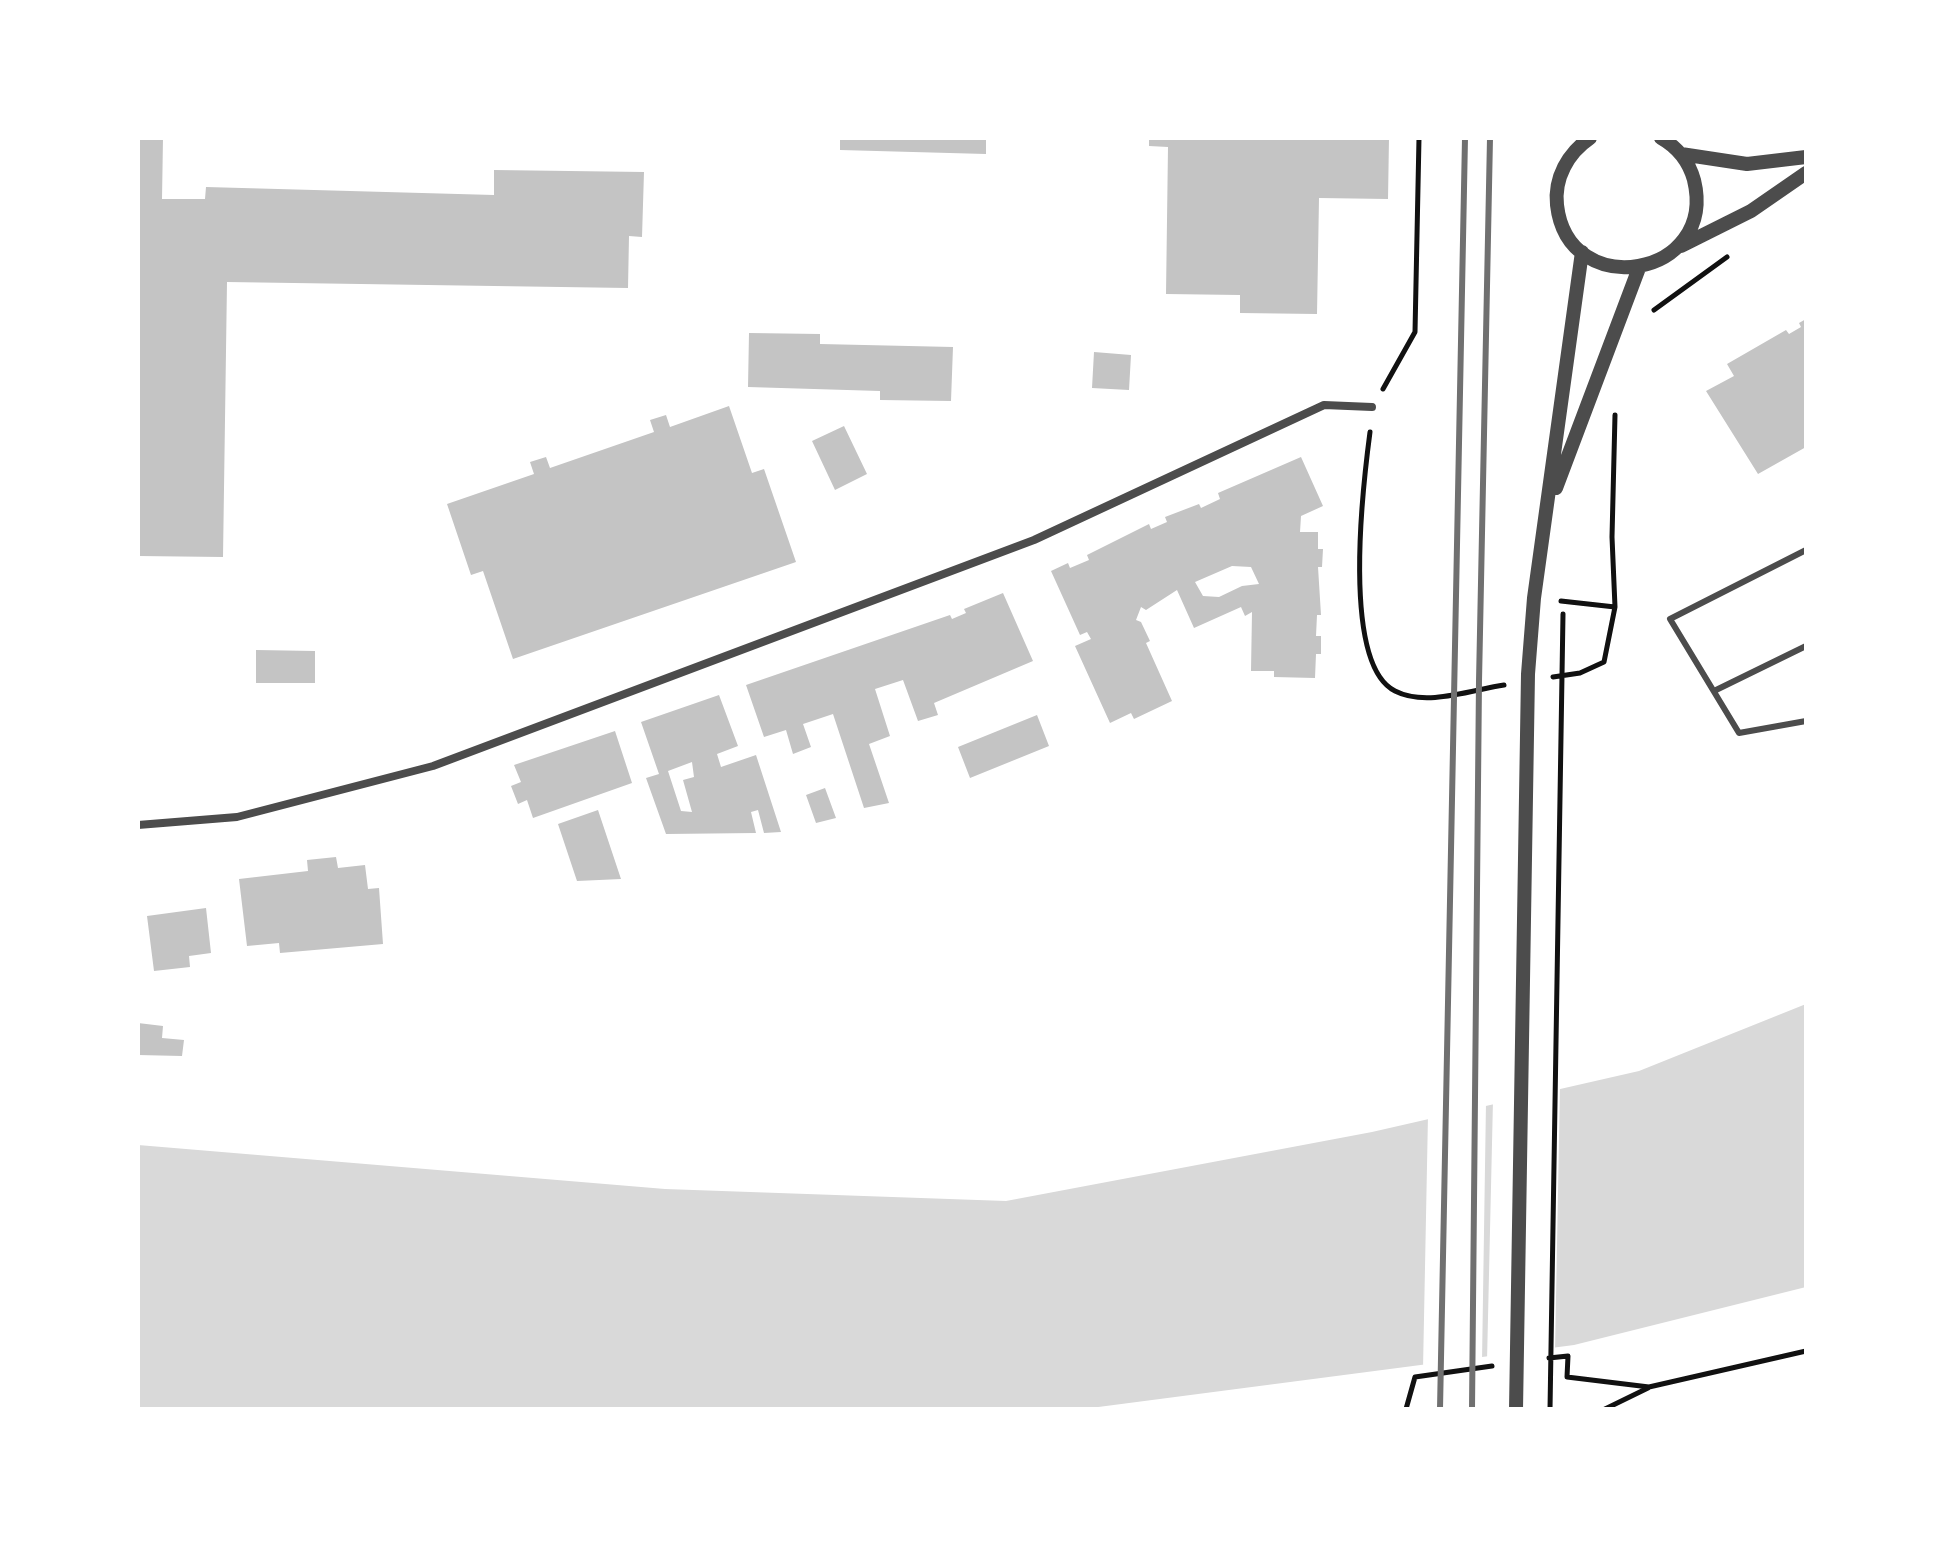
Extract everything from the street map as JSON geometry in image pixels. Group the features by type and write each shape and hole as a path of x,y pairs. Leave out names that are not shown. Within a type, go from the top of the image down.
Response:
{"street":[{"path":"1661,138 1681,154 1692,172 1697,192 1689,232 1677,248"},
{"path":"1584,140 1563,168 1556,198 1563,228 1582,252 1610,266 1639,268 1652,264 1751,211 1806,173"},
{"path":"1681,154 1747,164 1806,157"},
{"path":"1516,1409 1528,674 1543,526 1582,252"},
{"path":"1543,526 1571,443 1639,268"},
{"path":"138,825 237,817 433,766 1034,540 1324,405 1372,407"}],"lane":[{"path":"1806,550 1670,619 1739,733 1806,721"},
{"path":"1714,691 1806,646"}],"path":[{"path":"1372,407 1415,332 1419,138"},
{"path":"1534,598 1615,607"},
{"path":"1550,1409 1563,601"},
{"path":"1605,1409 1649,1387 1806,1351"},
{"path":"1537,1360 1568,1356 1567,1377 1649,1387"},
{"path":"1406,1409 1415,1377 1507,1364"}],"shaded area":[{"path":"1806,1004 1806,1287 1574,1345 1083,1409 138,1409 138,1145 665,1189 1006,1201 1372,1132 1639,1071"}],"pier":[{"path":"1560,1085 1555,1351 1487,1361 1493,1100"},
{"path":"1486,1102 1482,1361 1423,1369 1428,1115"}],"building":[{"path":"138,138 163,138 162,199 205,199 206,187 494,195 494,170 644,172 642,237 629,236 628,288 227,282 223,557 138,556"},
{"path":"840,138 986,138 986,154 840,150"},
{"path":"1149,138 1389,138 1388,199 1319,198 1317,314 1240,313 1240,295 1166,294 1168,147 1149,146"},
{"path":"1806,319 1806,447 1758,474 1706,391 1734,376 1727,364 1786,330 1789,334 1801,327 1799,323"},
{"path":"749,333 820,334 820,344 953,347 951,401 880,400 880,391 748,387"},
{"path":"1094,352 1131,355 1129,390 1092,388"},
{"path":"729,406 752,473 764,469 796,562 513,659 483,571 471,575 447,504 534,474 530,462 546,457 550,468 654,432 650,420 666,415 670,427"},
{"path":"844,426 867,474 835,490 812,441"},
{"path":"1301,457 1323,506 1301,516 1300,532 1318,532 1318,549 1323,549 1322,567 1318,567 1321,615 1317,615 1316,636 1321,636 1321,654 1316,654 1315,678 1274,677 1274,671 1251,671 1252,612 1245,616 1241,607 1194,628 1177,590 1146,610 1141,607 1136,620 1141,622 1150,641 1146,643 1172,701 1134,719 1131,713 1110,723 1075,646 1091,639 1087,632 1080,635 1051,571 1068,563 1070,568 1089,560 1087,555 1149,524 1151,529 1167,522 1165,517 1199,504 1201,508 1220,499 1218,493","holes":["1232,566 1251,567 1259,584 1242,586 1219,597 1203,596 1195,582"]},
{"path":"1003,593 1033,661 934,703 938,715 918,721 903,680 875,689 890,736 869,744 889,803 864,808 833,714 803,724 811,747 793,754 786,730 764,737 746,685 950,615 952,619 966,613 964,609"},
{"path":"256,650 315,651 315,683 256,683"},
{"path":"719,695 738,746 717,754 721,767 756,755 781,832 764,833 758,810 751,812 756,833 666,834 646,778 659,774 641,722","holes":["692,762 694,777 683,780 692,812 681,811 668,771"]},
{"path":"1037,715 1049,746 970,778 958,747"},
{"path":"615,731 632,783 533,818 527,800 518,804 511,786 521,782 514,765"},
{"path":"825,788 836,818 816,823 806,795"},
{"path":"598,810 621,879 577,881 558,824"},
{"path":"336,857 338,868 365,865 368,889 379,888 383,944 280,953 279,943 247,946 239,879 308,871 307,860"},
{"path":"206,908 211,953 189,956 190,967 154,971 147,916"},
{"path":"138,1023 163,1026 162,1038 184,1040 182,1056 138,1055"}],"railway":[{"path":"1440,1409 1465,138"},
{"path":"1472,1409 1479,681 1490,138"}]}
